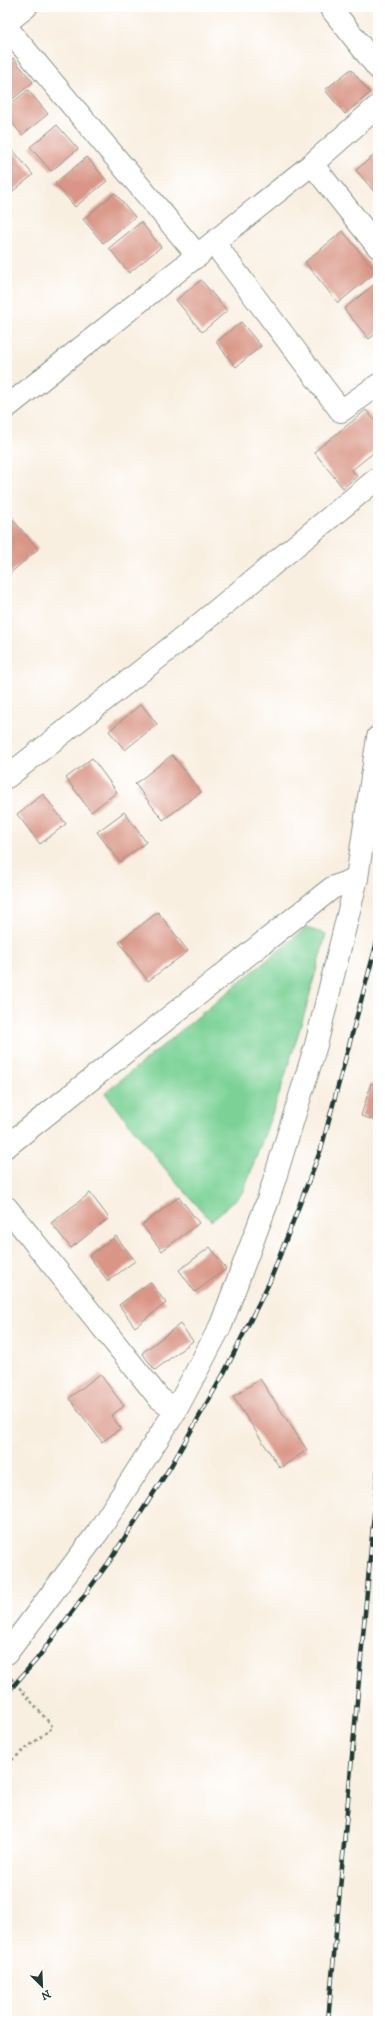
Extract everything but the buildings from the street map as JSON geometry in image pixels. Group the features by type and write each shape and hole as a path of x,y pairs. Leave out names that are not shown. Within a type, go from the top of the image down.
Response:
{"street":[{"path":"7,22 26,7"},
{"path":"330,7 378,68"},
{"path":"7,28 206,250 341,411 378,385"},
{"path":"7,407 206,250 312,164 378,106"},
{"path":"312,164 378,247"},
{"path":"7,777 188,634 378,478"},
{"path":"7,1653 98,1532 176,1410 220,1325 268,1200 316,1045 357,878 378,738"},
{"path":"7,1146 332,888 357,878"},
{"path":"7,1208 159,1398 176,1410"}],"path":[{"path":"7,1673 53,1727 7,1764"}],"green space":[{"path":"306,928 326,934 305,1012 279,1095 243,1193 211,1221 170,1175 105,1093"}],"railway":[{"path":"7,1693 37,1659 109,1562 171,1466 224,1373 270,1281 321,1149 378,938"},
{"path":"328,2021 378,1470"}]}
